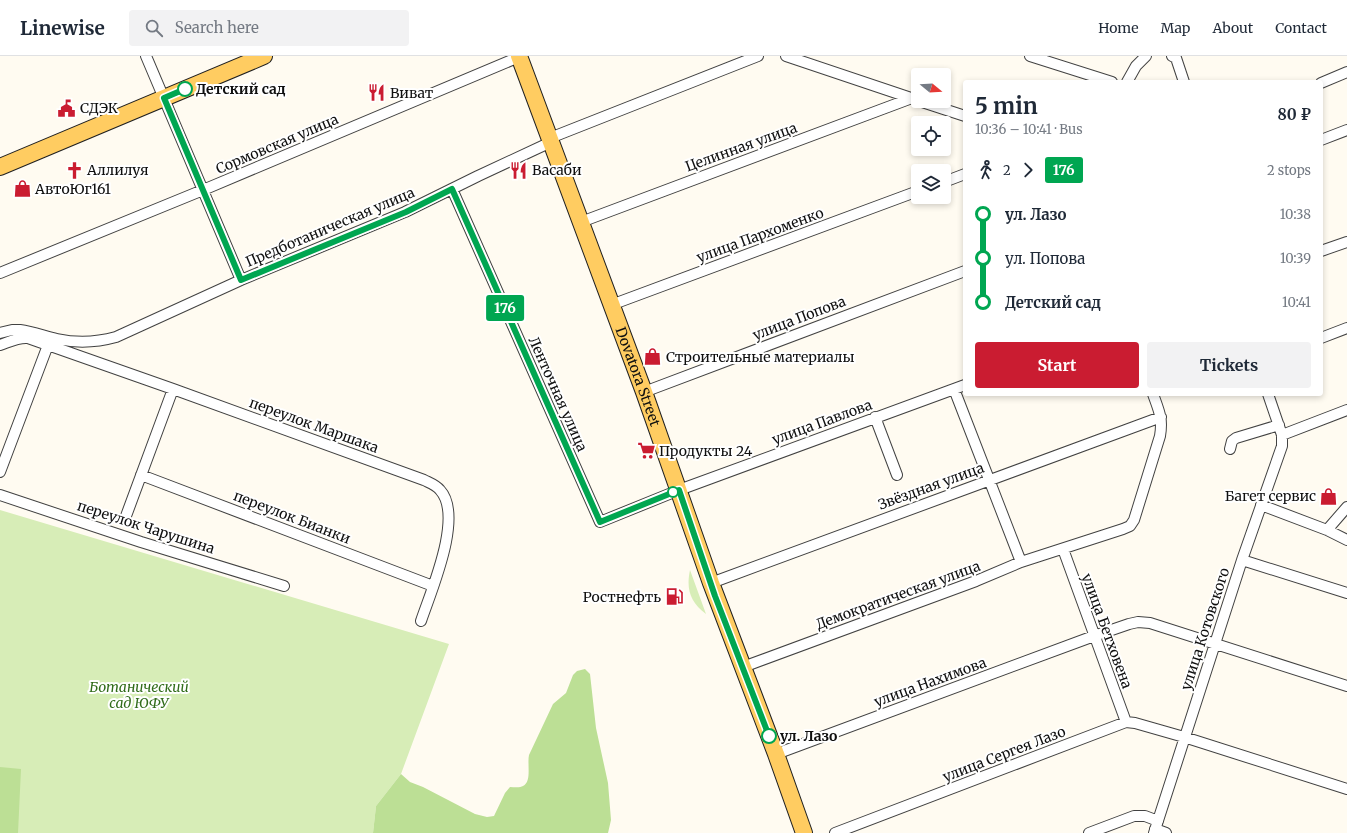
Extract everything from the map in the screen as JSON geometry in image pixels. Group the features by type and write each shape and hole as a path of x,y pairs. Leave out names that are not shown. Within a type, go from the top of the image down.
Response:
{"main road":[{"path":"0,167 247,56"},
{"path":"0,159 264,56"},
{"name":"Dovatora Street","path":"519,56 644,392 711,582 804,833"}],"street":[{"path":"146,56 241,280"},
{"name":"Сормовская улица","path":"0,273 203,190 519,56"},
{"name":"Предботаническая улица","path":"0,333 20,330 66,340 106,340 241,280 406,212 550,140 758,56"},
{"path":"786,56 911,98"},
{"path":"1030,56 1106,80"},
{"path":"1128,80 1136,66 1146,56"},
{"path":"1177,57 1183,80"},
{"path":"1323,82 1347,72"},
{"name":"Целинная улица","path":"580,222 911,102"},
{"path":"940,108 963,115"},
{"path":"1323,139 1347,130"},
{"path":"951,179 963,175"},
{"name":"Ленточная улица","path":"452,189 600,522"},
{"name":"улица Пархоменко","path":"611,304 911,195"},
{"path":"1323,250 1347,242"},
{"name":"улица Попова","path":"644,392 963,272"},
{"path":"1323,337 1347,328"},
{"path":"0,345 23,338 28,338 48,345 0,472"},
{"name":"переулок Маршака","path":"48,345 435,485 441,490 445,497 448,507 449,522 446,543 421,620"},
{"name":"улица Павлова","path":"600,522 679,490 963,386"},
{"path":"126,516 173,389"},
{"path":"954,389 1021,562"},
{"path":"1154,396 1161,417"},
{"name":"улица Котовского","path":"1156,828 1214,644 1282,446 1282,435 1269,396"},
{"path":"1282,435 1347,410"},
{"path":"876,417 897,475"},
{"name":"Звёздная улица","path":"711,582 1161,417"},
{"name":"Демократическая улица","path":"742,667 976,582 1021,562 1130,526 1134,520 1160,436 1162,425 1161,417"},
{"path":"1230,449 1232,441 1236,438 1279,425"},
{"name":"переулок Бианки","path":"142,475 433,586"},
{"name":"переулок Чарушина","path":"0,495 141,542 284,586"},
{"path":"1261,505 1327,530 1347,540"},
{"path":"1327,530 1347,507"},
{"name":"улица Бетховена","path":"1062,549 1126,722"},
{"path":"1242,560 1347,593"},
{"name":"улица Нахимова","path":"776,754 1094,636 1138,622 1150,623 1347,686"},
{"path":"1126,722 1135,723 1184,737 1347,789"},
{"name":"улица Сергея Лазо","path":"835,833 1126,722"},
{"path":"1089,833 1134,816 1145,816 1156,828 1166,833"}],"green space":[{"name":"Ботанический сад ЮФУ","path":"0,510 449,644 401,774 376,806 373,833 0,833"},
{"path":"690,570 706,614 696,605 690,595"},
{"path":"585,669 590,674 596,728 608,783 611,820 608,833 373,833 376,806 401,774 410,782 423,787 475,814 487,817 494,816 505,793 510,787 520,787 526,784 528,777 529,755 553,704 566,693 573,675 577,671"},
{"path":"0,767 21,769 18,833 0,833"}],"bus line":[{"name":"176","path":"185,89 164,98 241,280 406,212 452,189 600,522 679,490 715,596 769,736"}],"place":[{"name":"Детский сад","path":"185,89"},
{"name":"Виват","path":"377,93"},
{"name":"СДЭК","path":"67,108"},
{"name":"Аллилуя","path":"74,170"},
{"name":"Васаби","path":"519,170"},
{"name":"АвтоЮг161","path":"22,189"},
{"name":"Строительные материалы","path":"653,357"},
{"name":"Продукты 24","path":"646,451"},
{"name":"Багет сервис","path":"1329,496"},
{"name":"Ростнефть","path":"674,597"},
{"name":"ул. Лазо","path":"769,736"}]}
